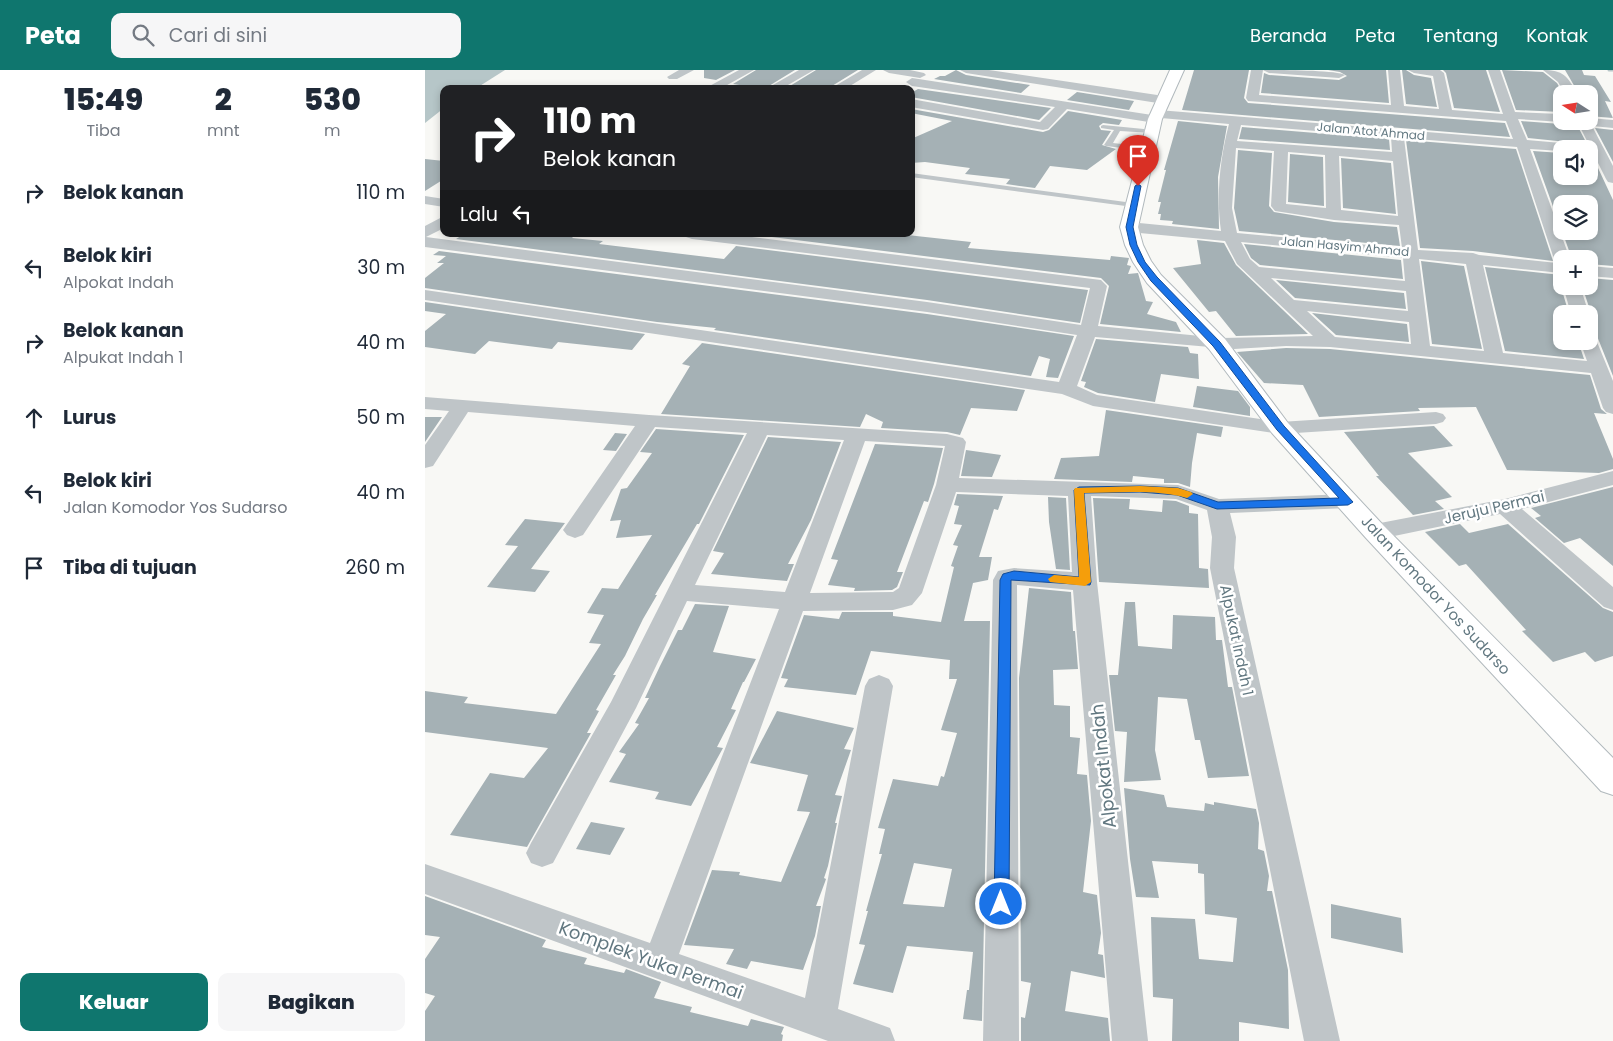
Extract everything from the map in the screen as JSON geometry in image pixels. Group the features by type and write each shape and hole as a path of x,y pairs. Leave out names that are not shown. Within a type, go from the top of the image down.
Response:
{"street":[{"path":"673,77 688,70"},
{"path":"719,85 748,70"},
{"path":"780,85 808,70"},
{"path":"843,85 870,70"},
{"path":"889,70 1155,123"},
{"path":"966,70 1155,123"},
{"path":"1131,216 1155,123 1177,70"},
{"path":"1257,70 1259,83 1252,98 1445,113 1553,118"},
{"path":"1269,70 1339,73 1335,129"},
{"path":"1394,70 1398,109"},
{"path":"1414,70 1438,73 1445,113"},
{"path":"1494,70 1559,250"},
{"path":"1549,70 1556,73 1567,85"},
{"path":"906,85 921,76"},
{"path":"915,105 1043,126 1065,105"},
{"path":"1236,120 1230,144 1225,208 1230,236 1243,261 1330,342"},
{"name":"Jalan Atot Ahmad","path":"1155,123 1236,120 1553,146"},
{"path":"1598,122 1613,124"},
{"path":"1397,134 1421,351"},
{"path":"1230,144 1400,158"},
{"path":"1281,148 1279,206 1334,215 1406,221"},
{"name":"Jalan Atot Ahmad","path":"1598,150 1613,151"},
{"path":"1332,152 1334,215"},
{"path":"1598,159 1613,178"},
{"path":"425,200 440,202"},
{"name":"Jalan Hasyim Ahmad","path":"1131,216 1230,236 1553,267"},
{"name":"Jalan Komodor Yos Sudarso","path":"1131,216 1134,245 1142,262 1154,279 1215,343 1280,428 1375,532 1613,782"},
{"path":"425,232 440,223"},
{"path":"716,237 1095,284 1099,286 1088,331 1066,389"},
{"path":"425,242 918,306 1088,331 1215,343 1330,342 1597,368"},
{"path":"1473,258 1495,358"},
{"path":"1253,271 1413,287"},
{"path":"1598,271 1613,273"},
{"path":"425,295 1066,389 1093,400 1280,428 1436,418"},
{"path":"1287,304 1417,317"},
{"path":"1592,350 1613,408"},
{"path":"425,403 649,421 956,442 947,485 910,594 903,599 893,601 795,602 680,592"},
{"path":"425,462 461,406"},
{"path":"575,530 649,421"},
{"path":"542,853 622,708 761,428"},
{"path":"659,963 857,434"},
{"name":"Jeruju Permai","path":"1375,532 1505,506 1611,481"},
{"path":"947,485 1079,490 1140,489 1178,492 1217,506 1348,502"},
{"name":"Alpokat Indah","path":"1079,490 1085,582 1131,1041"},
{"name":"Alpukat Indah 1","path":"1217,506 1224,537 1222,568 1322,1041"},
{"path":"1505,506 1613,601"},
{"path":"1001,1041 1005,580 1007,577 1014,576 1085,582"},
{"path":"818,1020 879,686"},
{"name":"Komplek Yuka Permai","path":"425,879 877,1041"}],"lane":[{"path":"1117,129 1108,145 1155,123"},
{"path":"1103,127 1117,129 1155,123"},
{"path":"915,175 1131,216"}],"shaded area":[{"path":"425,70 505,70 481,85 440,85 440,111 425,123"}],"building":[{"path":"704,70 735,70 716,80 704,78"},
{"path":"756,70 795,70 771,85 733,84"},
{"path":"816,70 858,70 834,85 792,85"},
{"path":"956,70 966,75 1030,85 1021,93 934,79"},
{"path":"1194,70 1249,70 1244,98 1248,103 1505,123 1510,137 1182,110"},
{"path":"1328,70 1386,70 1389,103 1261,93 1264,73 1269,75 1339,80 1347,76 1340,72"},
{"path":"1402,70 1406,70 1414,75 1431,78 1437,107 1406,104"},
{"path":"1443,70 1486,70 1500,112 1454,108 1446,73"},
{"path":"1502,70 1543,72 1557,83 1558,85 1553,85 1553,112 1516,110"},
{"path":"1565,70 1582,70 1584,75 1595,76 1611,102 1605,101 1613,118 1598,117 1598,85 1574,85"},
{"path":"918,89 1051,108 1039,120 915,98 915,91"},
{"path":"1077,92 1134,101 1129,110 1067,100"},
{"path":"915,110 1043,132 1049,130 1068,111 1122,120 1119,125 1103,123 1099,126 1101,130 1111,131 1102,145 1116,149 1087,170 1050,166 1035,188 1006,184 1010,179 965,174 970,168 925,162 915,163 915,137 952,121 915,114"},
{"path":"1178,121 1227,126 1218,177 1219,229 1172,224 1173,221 1160,220 1161,214 1158,214 1161,202 1158,202 1166,170 1164,170"},
{"path":"1521,121 1553,123 1553,130 1580,130 1585,140 1553,141 1528,138"},
{"path":"1242,127 1389,139 1390,150 1239,139"},
{"path":"1598,128 1613,130 1613,162 1596,130"},
{"path":"1406,140 1516,149 1553,261 1473,251 1420,248"},
{"path":"1238,150 1272,153 1269,206 1274,212 1334,222 1397,227 1400,246 1239,231 1234,208"},
{"path":"1533,151 1553,152 1553,185 1598,185 1598,168 1613,200 1613,266 1598,265 1598,250 1569,250 1565,240 1598,240 1598,195 1553,195 1553,207"},
{"path":"1290,154 1323,157 1324,206 1288,202"},
{"path":"1341,158 1391,163 1396,214 1343,208"},
{"path":"425,159 440,161 440,182 425,191"},
{"path":"915,236 971,242 968,248 1110,260 1111,256 1129,258 1127,265 1131,266 1128,274 1138,273 1146,301 1153,302 1147,314 1176,322 1181,332 1100,324 1109,286 1101,278 771,237"},
{"path":"459,237 573,237 603,241 599,244 724,259 736,246 1088,290 1080,323 927,300 456,239"},
{"path":"1197,240 1224,243 1236,265 1308,334 1236,336 1216,311 1209,312 1173,268 1201,264"},
{"path":"1244,244 1401,260 1403,279 1260,265 1251,258"},
{"path":"439,251 927,314 1074,336 1058,378 1046,377 1050,359 1039,356 1031,376 714,330 716,328 657,322 425,288 425,278 444,263 437,263 446,256 433,255"},
{"path":"1421,261 1464,266 1482,349 1432,344"},
{"path":"1485,267 1553,274 1553,295 1563,295 1566,305 1553,305 1553,350 1581,350 1584,359 1505,351"},
{"path":"1598,279 1613,280 1613,376 1598,338 1598,305 1588,305 1585,295 1598,295"},
{"path":"1276,280 1404,293 1406,309 1295,298"},
{"path":"425,302 645,334 632,350 558,342 552,349 489,341 475,354 425,347 425,331 446,314 425,311"},
{"path":"1312,313 1407,324 1409,342 1336,335"},
{"path":"1096,339 1188,347 1190,353 1198,354 1199,379 1161,374 1155,402 1098,393 1084,387 1086,382 1081,381"},
{"path":"702,343 1025,390 1017,411 971,408 960,435 947,432 881,428 883,422 866,414 860,427 661,414 690,366 682,364"},
{"path":"1286,348 1330,349 1590,375 1601,409 1607,414 1594,413 1613,459 1613,469 1599,473 1507,470 1476,407 1418,408 1420,411 1319,417 1303,385 1264,383 1237,352"},
{"path":"1197,386 1238,391 1250,407 1250,416 1193,407"},
{"path":"1106,410 1223,427 1221,437 1197,433 1190,487 1178,483 1164,483 1164,479 1133,476 1132,482 1054,479 1061,458 1099,456"},
{"path":"425,417 442,417 425,442"},
{"path":"1434,426 1453,446 1408,453 1452,497 1435,501 1444,509 1413,515 1376,476 1379,476 1344,432"},
{"path":"656,429 744,435 699,524 697,524 655,595 657,595 596,710 599,711 587,733 591,733 527,847 450,835 490,773 524,778 548,748 425,732 425,691 468,697 464,703 556,714 601,644 589,643 604,615 587,613 602,588 618,589 652,535 616,538 621,520 610,521 621,489 627,488 652,453 640,452"},
{"path":"615,433 627,434 616,451 603,450"},
{"path":"768,437 841,442 811,520 788,564 794,564 787,581 711,574 724,553 713,551"},
{"path":"875,444 943,448 928,502 924,501 897,572 903,572 897,587 892,590 854,591 855,588 828,585 838,560 831,559"},
{"path":"966,450 1001,455 992,477 961,476"},
{"path":"1613,487 1613,566 1580,538 1564,543 1535,518 1541,516 1531,508"},
{"path":"957,494 1003,496 998,510 994,509 979,557 992,557 988,580 973,583 964,621 990,621 982,1021 963,1019 967,990 969,990 973,952 907,946 893,993 853,984 865,945 859,944 882,854 879,854 885,829 878,828 893,779 938,786 941,776 944,777 957,733 941,730 957,679 949,679 950,660 871,651 856,695 784,687 788,679 781,678 804,615 839,619 842,612 893,612 893,616 941,622 954,567 951,566 958,546 953,545 962,525 954,524 959,506 954,505","holes":["914,863 952,869 944,907 903,904"]},
{"path":"1048,497 1066,498 1070,570 1056,569 1049,522"},
{"path":"1093,498 1130,499 1129,509 1162,512 1163,500 1176,501 1189,506 1189,513 1198,514 1199,568 1208,569 1209,588 1099,582"},
{"path":"525,519 565,523 531,569 550,571 535,592 487,587 518,546 505,545"},
{"path":"1460,524 1469,533 1508,524 1603,608 1613,612 1613,656 1595,662 1585,652 1553,662 1522,631 1526,630 1466,564 1459,566 1425,532"},
{"path":"1029,588 1071,592 1073,631 1075,631 1078,669 1053,670 1054,705 1070,706 1070,737 1080,738 1077,774 1087,775 1091,821 1083,892 1097,895 1101,933 1098,954 1103,955 1105,978 1071,971 1065,1011 1108,1018 1110,1041 1021,1041 1021,1017 1025,1018 1031,983 1021,981 1019,678"},
{"path":"1125,602 1135,602 1138,646 1172,649 1173,615 1215,617 1216,640 1222,640 1228,687 1232,687 1249,776 1208,778 1200,740 1195,740 1187,699 1158,697 1155,750 1161,780 1124,782 1127,732 1115,731 1109,675 1118,675"},
{"path":"695,604 729,606 713,652 756,659 731,709 736,710 717,747 723,748 691,806 655,799 659,792 609,782 626,754 619,752 639,724 635,723 649,698 645,698 660,666 678,630 682,630"},
{"path":"777,711 854,728 844,749 851,750 835,795 842,796 824,878 826,879 816,906 821,906 815,936 803,970 751,961 747,969 726,964 734,949 684,945 712,870 740,872 739,875 781,882 810,812 797,811 808,775 750,763"},
{"path":"1124,788 1164,795 1167,807 1204,811 1205,803 1214,805 1214,802 1256,809 1259,823 1258,849 1264,851 1269,876 1267,891 1272,891 1288,970 1289,1029 1239,1022 1239,1041 1172,1041 1173,999 1153,997 1151,917 1195,919 1199,959 1233,962 1237,918 1205,914 1204,874 1198,873 1198,864 1152,861 1159,898 1136,897 1130,859"},
{"path":"591,822 625,828 610,855 576,849"},
{"path":"425,896 546,940 542,947 587,958 584,964 624,973 626,969 661,982 654,998 692,1007 690,1012 748,1026 751,1019 784,1027 781,1034 783,1035 782,1041 425,1041 425,1011 435,996 425,993 425,959 440,937 425,935"},
{"path":"1331,904 1401,918 1403,953 1331,938"}],"slow traffic":[{"path":"1054,579 1085,582 1079,490 1140,489 1187,494"}],"route":[{"path":"1001,904 1005,580 1007,577 1014,576 1085,582 1079,490 1140,489 1178,492 1217,506 1348,502 1280,428 1217,344 1154,279 1142,262 1134,245 1129,227 1138,186"}]}
